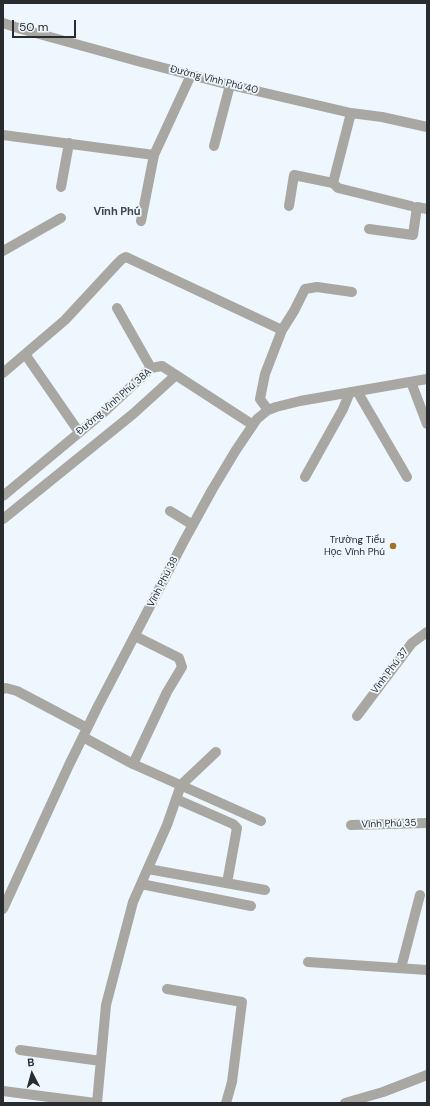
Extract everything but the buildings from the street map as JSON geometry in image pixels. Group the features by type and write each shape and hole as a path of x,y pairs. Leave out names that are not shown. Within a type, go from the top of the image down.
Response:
{"street":[{"name":"Đường Vĩnh Phú 40","path":"3,23 44,36 230,85 351,113 382,117 427,128"},
{"path":"141,221 154,155 191,75"},
{"path":"214,146 230,85"},
{"path":"333,183 351,113"},
{"path":"3,135 154,155"},
{"path":"3,144 15,137"},
{"path":"60,188 69,143"},
{"path":"288,206 294,175 333,183 338,188 411,206"},
{"path":"369,229 413,235 418,207 427,209"},
{"path":"3,251 61,218"},
{"path":"3,374 64,320 116,265 126,257 282,330"},
{"path":"268,410 260,399 265,374 282,330 305,289 317,287 352,292"},
{"path":"117,308 150,368"},
{"path":"26,354 79,432"},
{"name":"Đường Vĩnh Phú 38A","path":"3,496 104,412 150,368 162,366 253,425"},
{"path":"3,519 133,414 176,375"},
{"name":"Vĩnh Phú 38","path":"3,909 6,892 87,728 193,525 232,457 257,419 268,410 300,401 427,379"},
{"path":"411,382 427,424"},
{"path":"305,477 354,392 407,476"},
{"path":"170,511 193,525"},
{"name":"Vĩnh Phú 37","path":"357,716 412,642 427,632"},
{"path":"133,764 168,692 182,668 180,658 135,636"},
{"path":"3,690 6,688 17,691 87,728"},
{"path":"83,737 133,764 261,821"},
{"path":"3,1091 96,1103 106,1005 133,902 168,825 181,785 216,752"},
{"path":"176,799 233,824 237,828 227,883"},
{"name":"Vĩnh Phú 35","path":"351,825 427,822"},
{"path":"148,869 265,890"},
{"path":"141,884 251,906"},
{"path":"401,968 420,895"},
{"path":"308,962 427,970"},
{"path":"166,989 242,1002 232,1082 226,1103"},
{"path":"20,1050 101,1061"},
{"path":"345,1103 383,1092 427,1075"}],"place":[{"name":"Trường Tiểu Học Vĩnh Phú","path":"393,546"}],"district":[{"name":"Vĩnh Phú","path":"117,212"}]}
